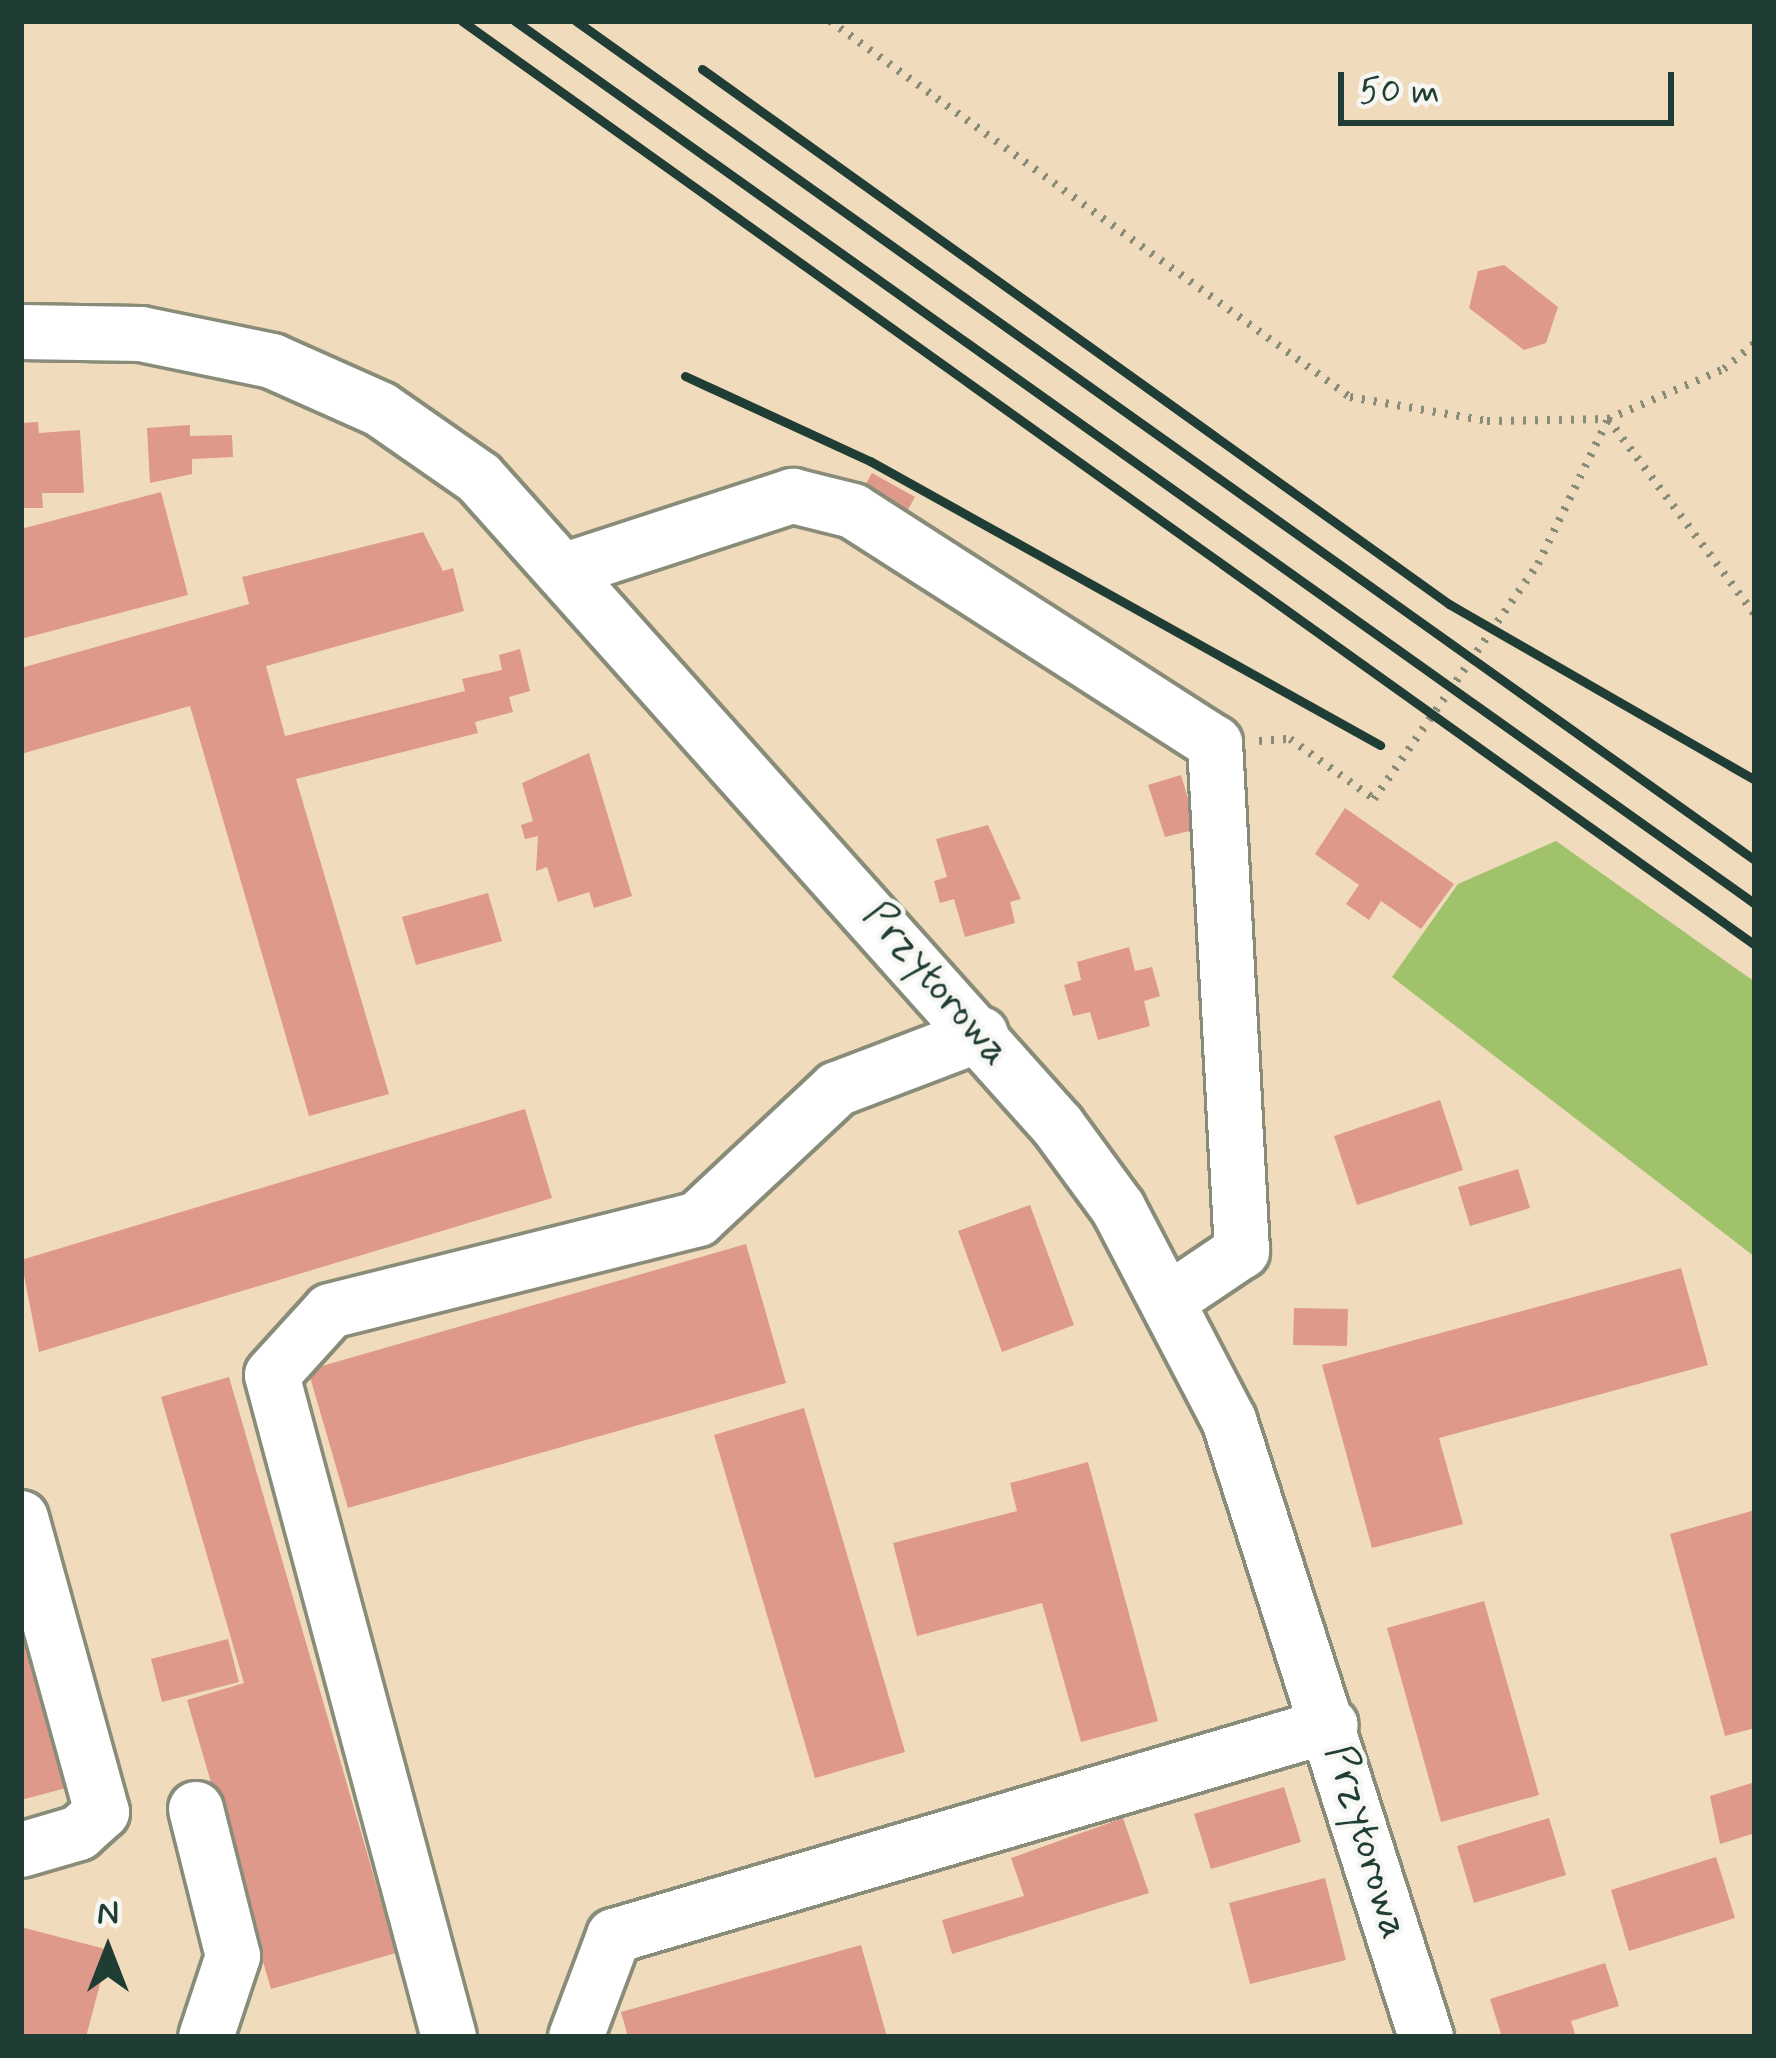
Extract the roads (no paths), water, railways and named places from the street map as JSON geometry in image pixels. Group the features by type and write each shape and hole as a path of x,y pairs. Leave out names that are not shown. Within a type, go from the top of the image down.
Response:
{"street":[{"name":"Przytorowa","path":"21,332 141,334 272,361 430,443 569,569 981,1034 1118,1208 1229,1420 1426,2037"},
{"path":"569,569 794,496 853,511 1216,743 1242,1251 1169,1300"},
{"path":"449,2037 272,1375 330,1311 698,1219 837,1089 981,1034"},
{"path":"21,1518 102,1812 79,1834 21,1850"},
{"path":"576,2037 614,1936 1330,1725"},
{"path":"196,1809 232,1956 206,2037"}],"railway":[{"path":"462,21 1755,945"},
{"path":"515,21 1755,904"},
{"path":"576,21 1755,860"},
{"path":"702,69 1449,604 1755,780"},
{"path":"685,376 870,461 1380,745"}]}
